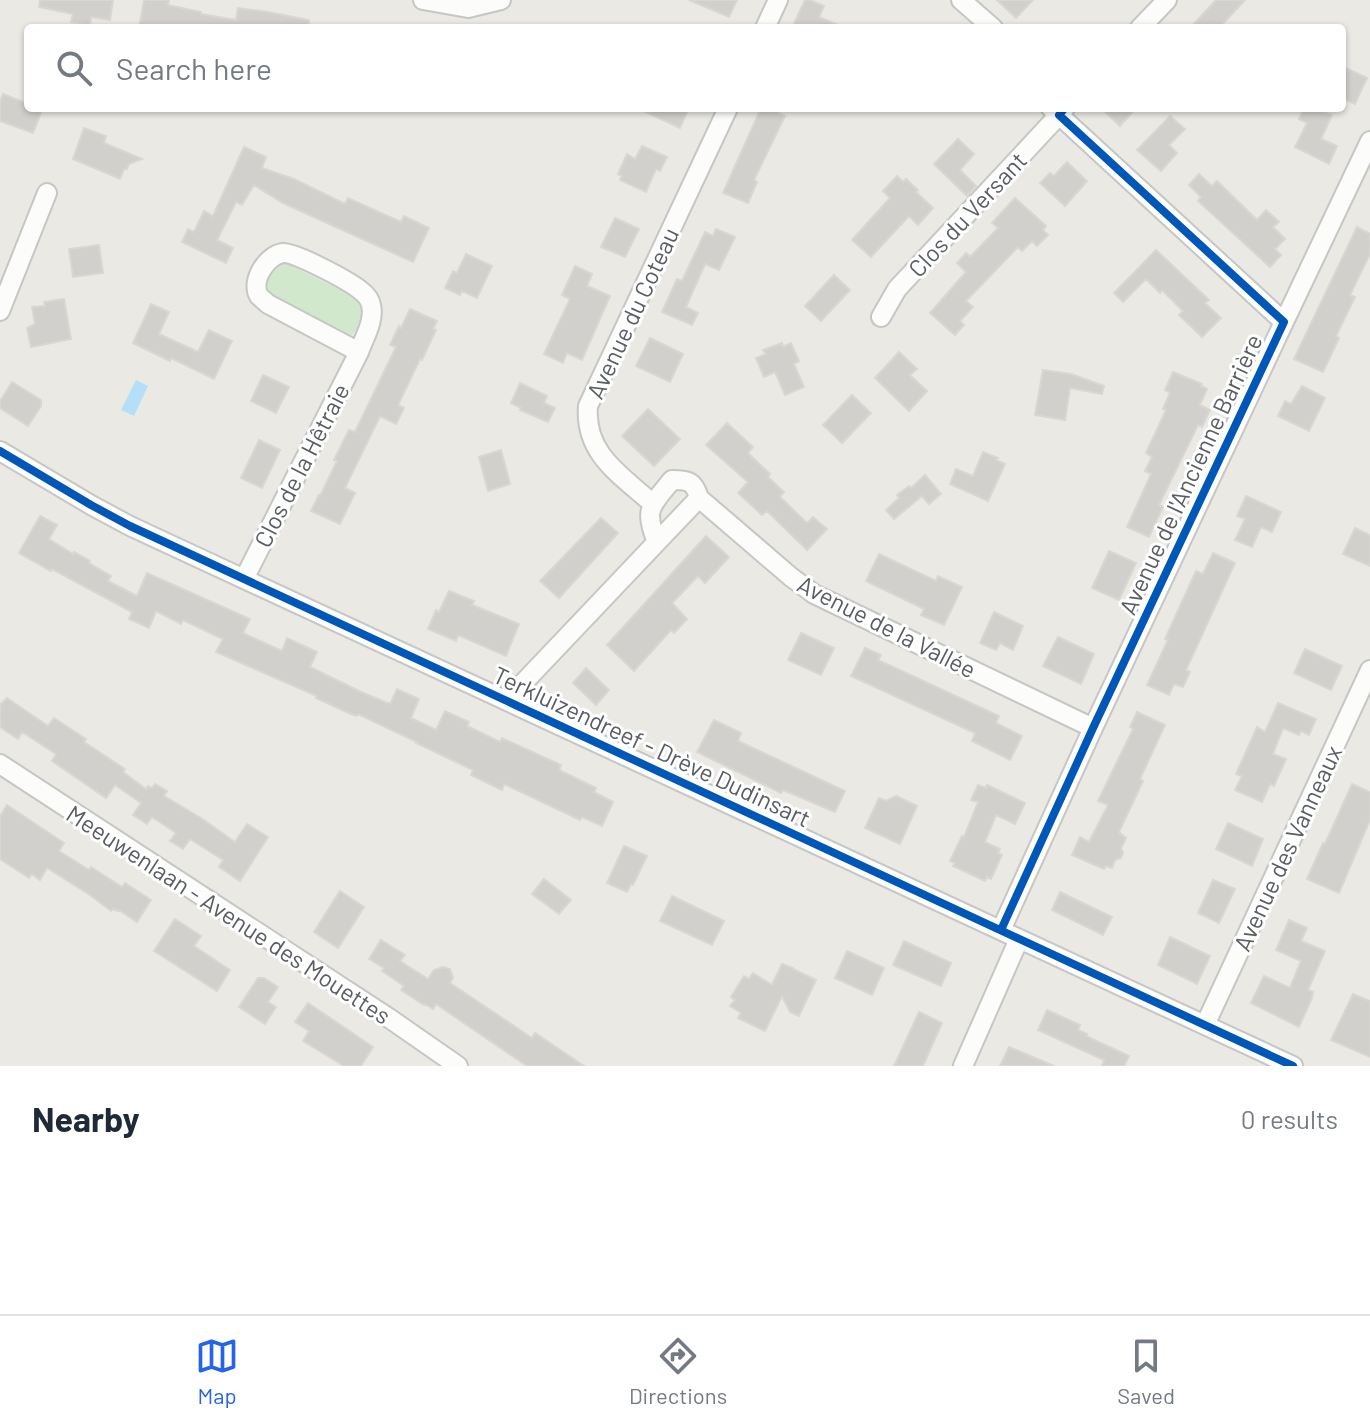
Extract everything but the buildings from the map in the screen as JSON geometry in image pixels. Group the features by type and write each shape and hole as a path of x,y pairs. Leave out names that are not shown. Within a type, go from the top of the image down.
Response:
{"street":[{"path":"423,0 468,8 501,0"},
{"path":"767,24 778,0"},
{"path":"961,0 988,24"},
{"path":"1144,24 1167,0"},
{"name":"Avenue du Coteau","path":"653,504 600,455 592,441 587,420 588,406 726,112"},
{"name":"Clos du Versant","path":"881,317 897,289 1056,112"},
{"name":"Avenue de l'Ancienne Barrière","path":"1001,930 1284,322 1060,112"},
{"path":"1284,322 1370,141"},
{"path":"0,311 47,193"},
{"name":"Clos de la Hêtraie","path":"244,579 359,352 371,320 371,303 363,291 292,254 280,253 269,259 256,284 259,297 359,352"},
{"name":"Terkluizendreef - Drève Dudinsart","path":"0,451 104,512 244,579 1293,1066"},
{"path":"507,700 699,498 696,487 686,480 672,480 649,512 657,542"},
{"name":"Avenue de la Vallée","path":"699,498 814,594 1093,728"},
{"name":"Avenue des Vanneaux","path":"1205,1025 1370,670"},
{"name":"Meeuwenlaan - Avenue des Mouettes","path":"0,764 458,1066"},
{"path":"963,1066 1019,939"}],"green space":[{"path":"293,260 292,266 338,289 343,285 351,290 363,307 361,326 349,337 266,295 263,284 272,264"}],"water":[{"path":"136,380 148,386 134,416 121,410"}],"cycle path":[{"path":"1001,930 1284,322 1059,115 1062,112"},
{"path":"0,451 130,526 1293,1066"}]}
